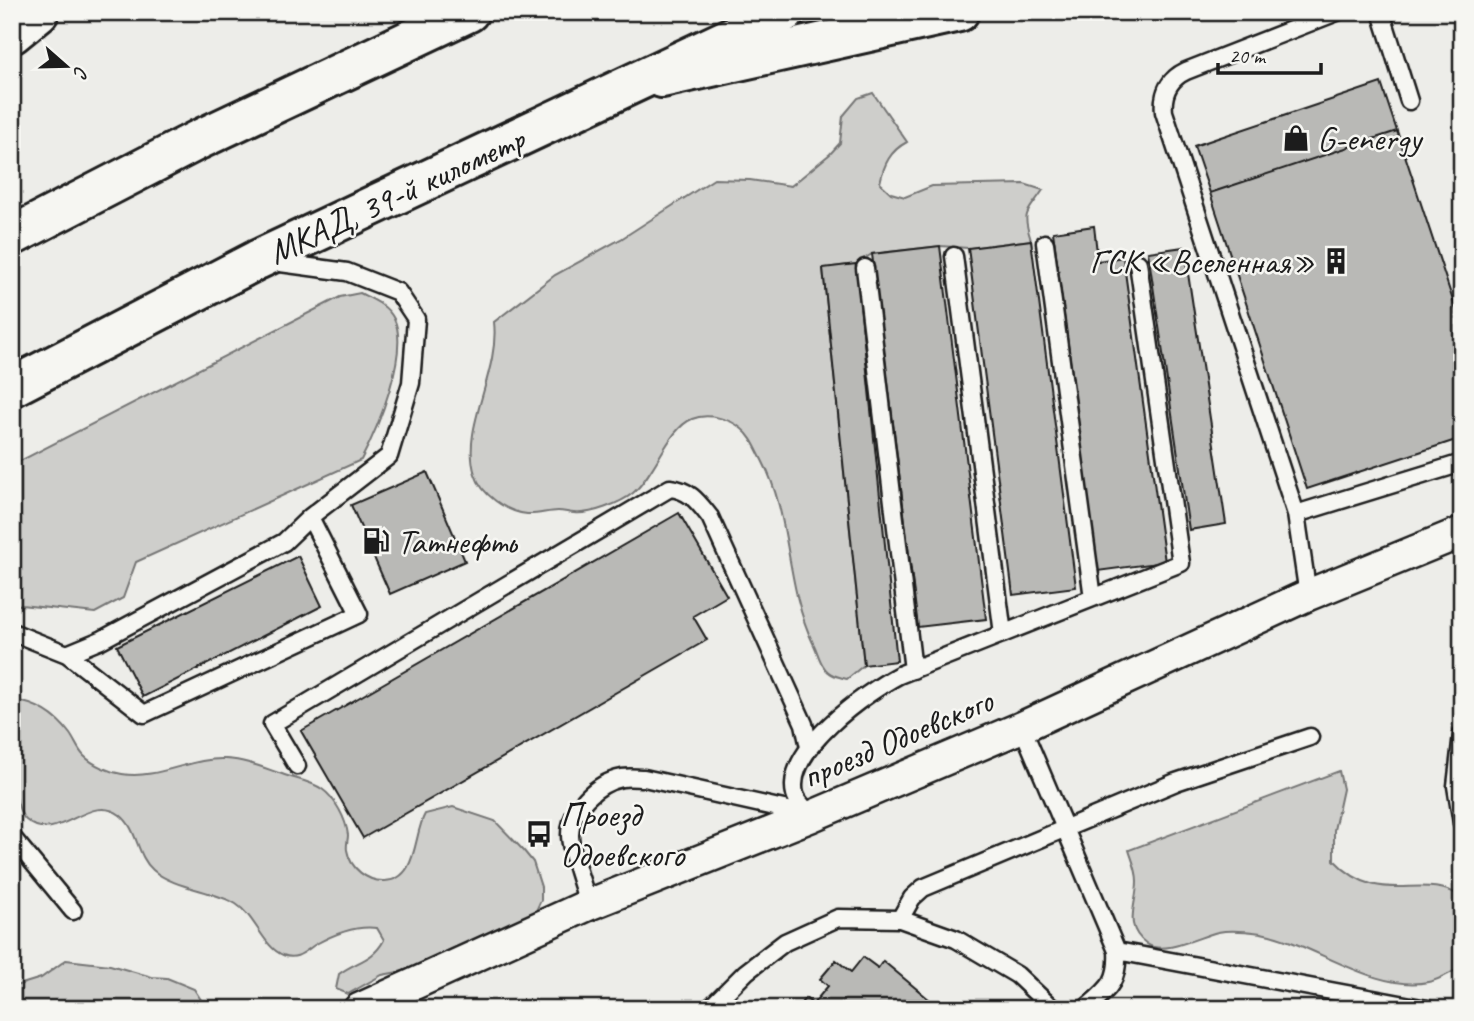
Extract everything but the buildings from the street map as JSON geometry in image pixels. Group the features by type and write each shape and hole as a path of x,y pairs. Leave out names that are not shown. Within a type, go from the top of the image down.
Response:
{"main road":[{"path":"12,34 39,12"},
{"path":"12,236 198,140 469,12"},
{"name":"МКАД, 39-й километр","path":"12,387 257,260 785,12"},
{"path":"629,85 959,12"}],"street":[{"name":"проезд Одоевского","path":"359,1009 588,905 811,816 1022,727 1308,595 1462,532"}],"lane":[{"path":"1308,595 1296,514 1164,112 1163,99 1175,76 1337,12"},
{"path":"1381,12 1409,101"},
{"path":"1045,243 1093,598"},
{"path":"954,256 1003,634"},
{"path":"67,654 101,640 284,542 310,517 389,456 411,383 416,319 398,292 347,272 257,260"},
{"path":"811,816 795,793 799,764 809,747 874,688 1181,563 1138,263"},
{"path":"865,268 913,670"},
{"path":"1296,514 1462,463"},
{"path":"297,765 272,724 670,488 682,490 694,497 710,517 804,724 809,747"},
{"path":"12,632 67,654 144,715 359,614 310,517"},
{"path":"1022,727 1117,951 1118,969 1111,986 1086,1009"},
{"path":"1462,734 1456,786 1462,823"},
{"path":"900,919 912,898 923,888 1176,782 1310,737"},
{"path":"588,905 569,838 571,823 582,803 600,787 622,778 644,778 811,816"},
{"path":"12,837 73,911"},
{"path":"709,1009 746,972 785,942 838,918 900,919 956,939 1017,975 1053,1009"},
{"path":"1117,951 1427,1009"}],"shaded area":[{"path":"873,93 907,142 892,154 884,170 880,183 891,193 905,197 932,186 1024,184 1043,190 1026,217 1031,240 968,248 940,246 872,254 856,264 823,268 864,665 847,679 828,672 819,659 797,598 779,504 772,482 751,439 737,425 725,419 711,417 692,419 676,432 633,493 605,508 581,513 519,513 495,501 475,474 472,438 491,361 494,322 555,275 621,239 714,179 750,180 791,186 840,143 843,116 858,98"},
{"path":"360,293 388,310 398,333 398,350 390,390 361,460 136,562 123,598 95,613 12,604 12,465 340,297"},
{"path":"12,700 37,707 52,716 70,734 84,756 112,772 149,774 200,761 226,759 255,765 318,786 335,803 342,816 348,835 347,850 352,863 360,873 378,881 396,879 409,865 425,814 453,807 495,821 533,862 541,887 541,900 535,913 524,919 420,968 382,975 348,994 336,989 339,974 369,957 380,947 384,940 377,928 345,931 323,940 301,954 288,957 270,946 249,916 236,904 171,881 153,870 143,857 130,827 120,815 108,809 97,809 50,827 38,827 26,820 16,798 14,781"},
{"path":"1339,771 1343,789 1334,830 1334,860 1351,875 1368,883 1384,887 1431,887 1462,897 1462,967 1432,981 1407,983 1365,974 1281,938 1261,933 1223,931 1163,948 1147,944 1139,937 1133,923 1137,881 1129,850"},
{"path":"66,960 110,965 152,977 167,978 194,989 207,1009 12,1009 12,987 41,978"}],"place":[{"name":"G-energy","path":"1296,138"},
{"name":"ГСК «Вселенная»","path":"1336,261"},
{"name":"Татнефть","path":"376,541"},
{"name":"Проезд Одоевского","path":"539,834"}]}
